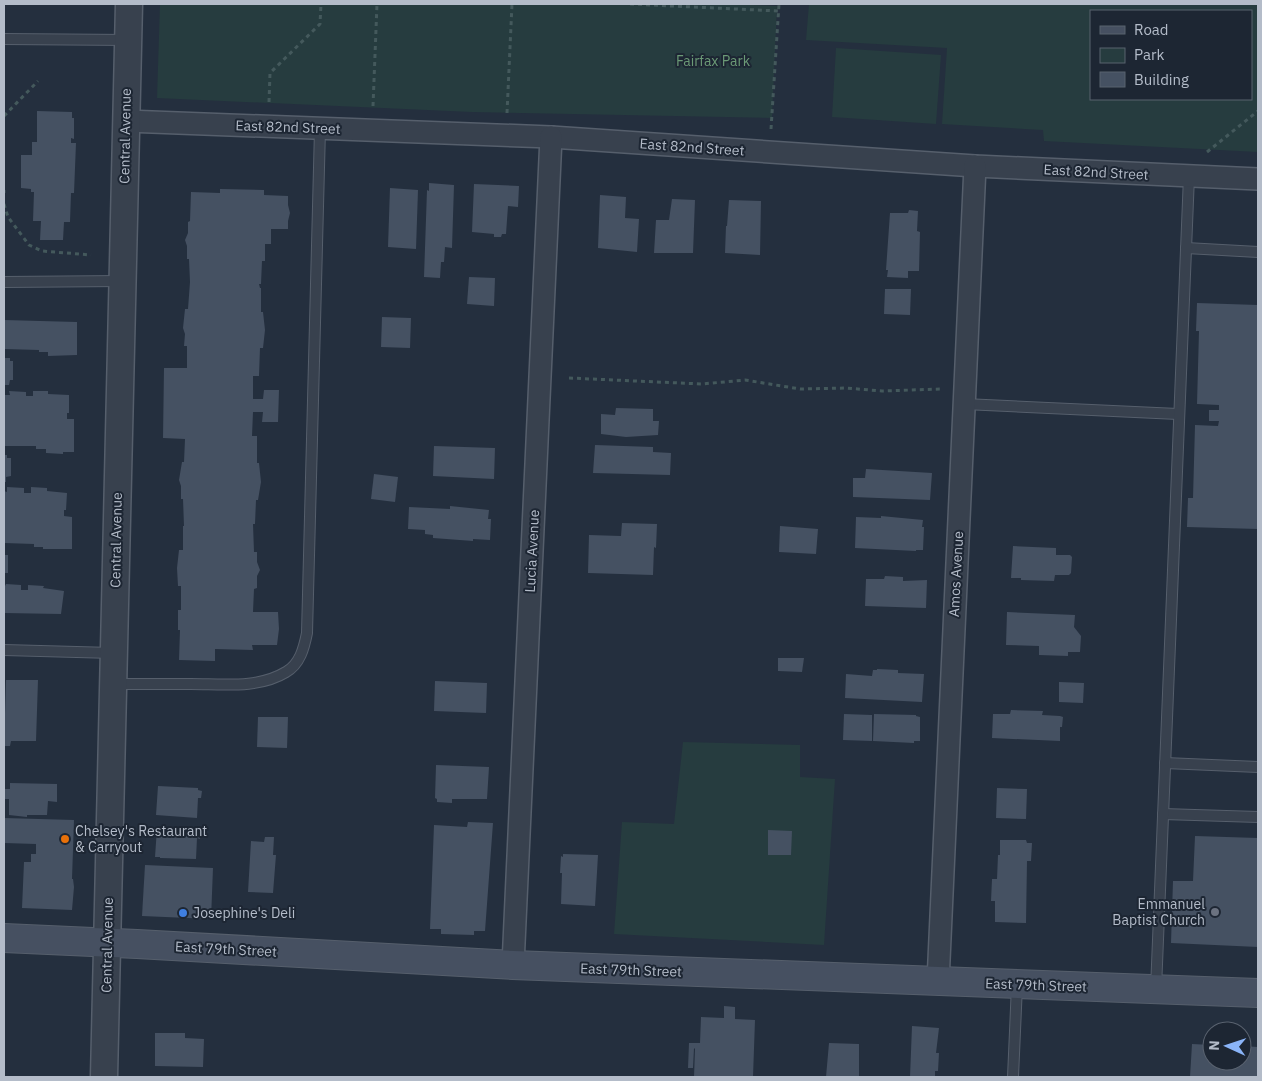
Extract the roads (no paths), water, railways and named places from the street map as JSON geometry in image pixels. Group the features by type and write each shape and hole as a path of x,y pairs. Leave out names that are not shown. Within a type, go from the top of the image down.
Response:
{"main road":[{"name":"East 79th Street","path":"4,938 513,965 1258,993"}],"street":[{"name":"Central Avenue","path":"104,1077 129,4"},
{"name":"East 82nd Street","path":"126,121 550,137 975,166 1258,179"},
{"name":"Lucia Avenue","path":"513,965 550,137"},
{"name":"Amos Avenue","path":"938,982 975,166"}],"lane":[{"path":"4,39 128,40"},
{"path":"113,684 248,684 270,679 287,672 298,661 304,649 307,633 320,128"},
{"path":"1156,990 1188,176"},
{"path":"1186,248 1258,252"},
{"path":"4,282 122,281"},
{"path":"964,404 1178,414"},
{"path":"4,650 114,653"},
{"path":"1165,763 1258,767"},
{"path":"1163,814 1258,817"},
{"path":"1013,1077 1017,984"}],"place":[{"name":"Chelsey's Restaurant & Carryout","path":"65,839"},
{"name":"Emmanuel Baptist Church","path":"1215,912"},
{"name":"Josephine's Deli","path":"183,913"}],"park label":[{"name":"Fairfax Park","path":"713,61"}]}
